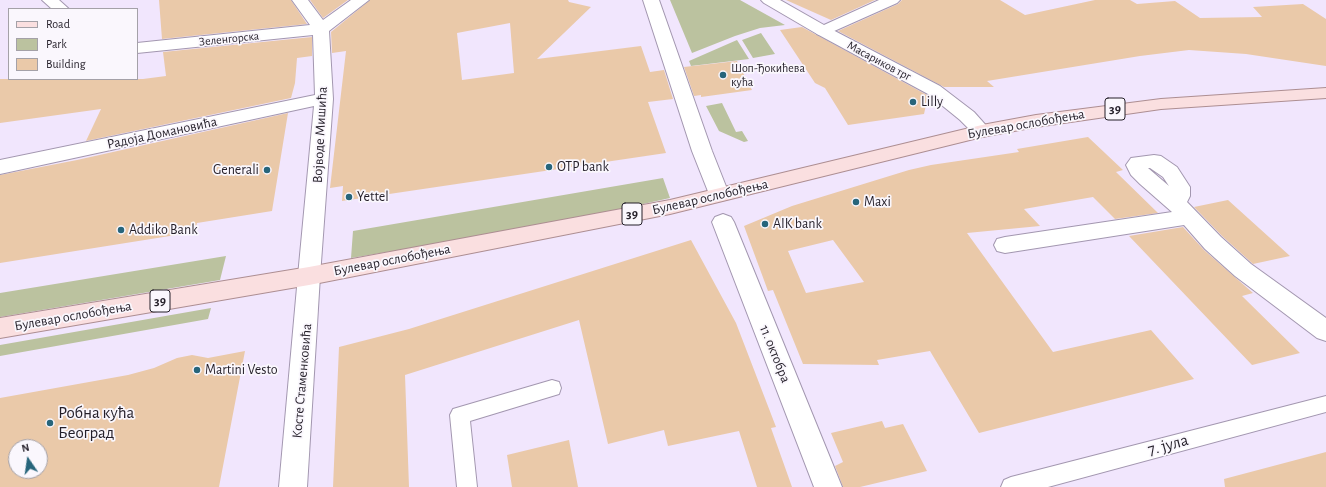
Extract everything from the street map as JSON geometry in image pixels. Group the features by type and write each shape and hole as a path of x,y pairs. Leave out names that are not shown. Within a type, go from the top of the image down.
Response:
{"main road":[{"name":"Булевар ослобођења","path":"0,328 309,276 662,208 982,131 1036,121 1127,108 1326,93"}],"street":[{"path":"50,0 61,8"},
{"path":"300,0 321,29 361,0"},
{"path":"651,0 702,151 719,194"},
{"name":"Масариков трг","path":"769,0 823,31 934,90 967,116 982,131"},
{"name":"Масариков трг","path":"823,31 892,0"},
{"name":"Зеленгорска","path":"138,48 321,29"},
{"name":"Војводе Мишића","path":"309,276 324,99 321,29"},
{"name":"Радоја Домановића","path":"0,167 324,99"},
{"path":"1004,245 1183,210 1213,243 1243,270 1326,331"},
{"name":"11. октобра","path":"723,222 828,487"},
{"name":"Косте Стаменковића","path":"293,487 309,276"}],"lane":[{"path":"467,487 460,415 552,388"},
{"name":"7. јула","path":"1011,487 1326,404"}],"green space":[{"path":"670,0 740,0 785,25 760,28 692,53"},
{"path":"761,33 775,54 753,58 742,40"},
{"path":"737,40 749,59 691,66 689,61"},
{"path":"722,103 736,132 742,131 748,141 744,142 719,131 706,106"},
{"path":"663,178 670,198 549,225 351,258 353,231"},
{"path":"226,256 220,280 0,317 0,293"},
{"path":"211,308 208,319 0,356 0,345"}],"building":[{"path":"159,0 291,0 307,24 162,39"},
{"path":"310,0 348,0 323,18"},
{"path":"370,0 568,0 569,2 591,7 537,59 641,46 650,72 664,70 673,99 648,102 666,153 342,201 343,186 330,188 346,51 332,53 331,32","holes":["510,23 514,73 462,80 457,33"]},
{"path":"786,0 875,0 831,20"},
{"path":"902,0 1000,0 1025,15 1095,0 1130,0 1137,4 1175,1 1200,18 1262,17 1253,7 1303,4 1326,19 1326,66 1246,54 1189,50 1140,56 987,81 994,87 944,87 838,31 898,4"},
{"path":"802,27 927,95 924,114 848,125 825,88 815,83 780,30"},
{"path":"312,37 312,56 297,58 295,83 291,98 86,141 101,109 0,123 0,79 138,80 166,76 163,52"},
{"name":"Шоп-Ђокићева кућа","path":"737,61 752,90 701,97 701,95 694,96 684,67"},
{"path":"288,113 272,211 197,223 195,232 0,263 0,175 77,160"},
{"path":"1088,137 1123,170 1116,172 1158,213 1115,219 1093,197 1024,209 1040,226 967,233 1053,352 1151,330 1194,379 979,433 930,351 877,360 879,365 803,364 773,290 768,291 744,226 792,206 909,170 931,165 1019,152 1017,149","holes":["833,240 864,282 806,293 788,251"]},
{"path":"1228,200 1290,256 1253,264 1222,236 1194,207"},
{"path":"1183,227 1204,250 1253,293 1242,296 1300,353 1252,365 1129,236"},
{"path":"691,240 736,323 776,427 771,428 792,487 757,487 739,431 668,446 664,430 608,444 579,320 405,375 409,487 333,487 339,347 409,329"},
{"path":"245,351 219,487 0,487 0,398 128,375 154,368 177,358 192,355 208,358"},
{"path":"882,421 885,428 903,424 927,471 860,487 843,487 835,466 843,462 831,433"},
{"path":"569,440 578,487 512,487 507,455"},
{"path":"1326,452 1326,487 1225,487 1224,479"}],"place":[{"name":"Шоп-Ђокићева кућа","path":"723,75"},
{"name":"Lilly","path":"913,102"},
{"name":"OTP bank","path":"549,167"},
{"name":"Generali","path":"267,170"},
{"name":"Yettel","path":"349,197"},
{"name":"Maxi","path":"856,202"},
{"name":"AIK bank","path":"765,224"},
{"name":"Addiko Bank","path":"121,230"},
{"name":"Martini Vesto","path":"197,370"},
{"name":"Робна кућа Београд","path":"50,423"}]}
